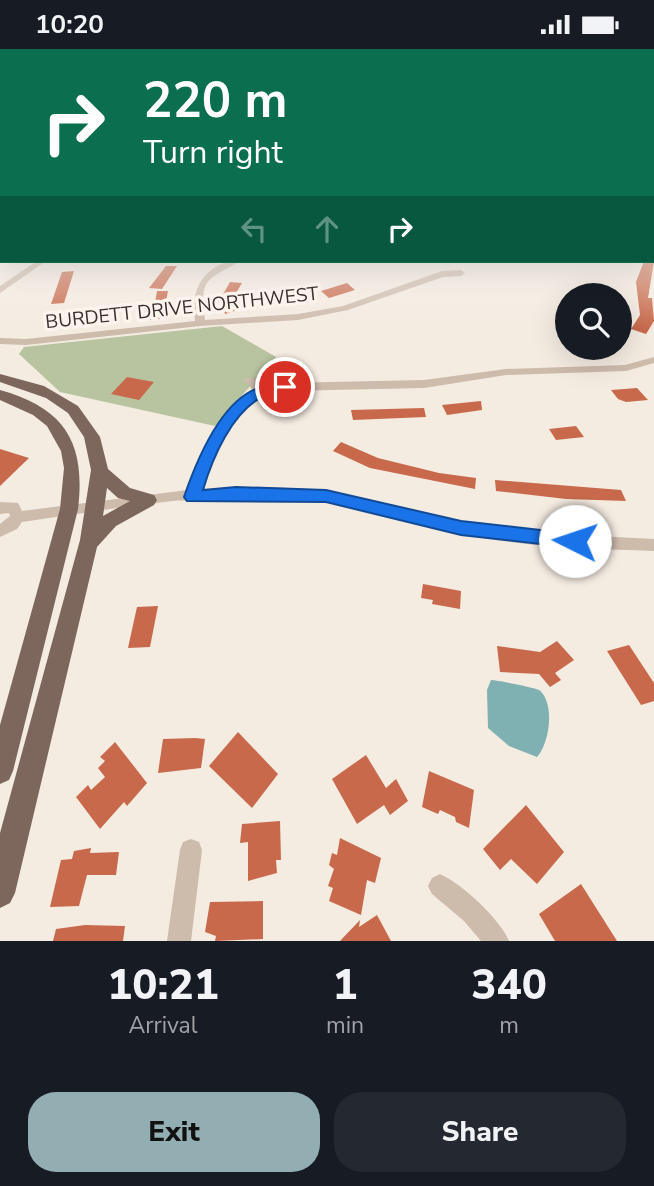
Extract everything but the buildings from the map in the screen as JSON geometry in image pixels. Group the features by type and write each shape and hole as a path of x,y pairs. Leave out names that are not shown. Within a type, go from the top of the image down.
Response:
{"main road":[{"path":"0,378 45,393 74,412 88,429 98,454 99,471 96,504 0,893"},
{"path":"0,392 39,398 70,421 86,450 88,490 96,504"},
{"path":"0,392 41,412 65,439 74,471 69,509 0,771"},
{"path":"99,471 124,493 148,499"},
{"path":"86,546 110,521 148,499"}],"street":[{"path":"0,283 27,263"},
{"path":"0,290 39,263"},
{"path":"200,323 196,299 200,286 211,272 231,263"},
{"name":"BURDETT DRIVE NORTHWEST","path":"0,341 26,342 200,323 325,313 442,274 461,273"},
{"path":"192,497 212,446 248,400 261,392 285,387 424,384 506,372 626,367 654,360"},
{"path":"250,380 261,392"},
{"path":"8,529 69,509 96,504 236,493 326,496 473,530 549,540 654,545"},
{"path":"0,508 13,507 8,529"},
{"path":"179,941 191,850"},
{"path":"440,886 472,913 497,941"}],"green space":[{"path":"222,326 276,357 215,426 60,392 19,354 24,347"}],"water":[{"path":"491,680 537,689 544,696 548,704 549,724 545,743 537,757 509,746 488,728 487,690"}],"route":[{"path":"285,387 261,392 248,400 226,426 206,456 192,497 236,493 326,496 461,528 575,541"}]}
